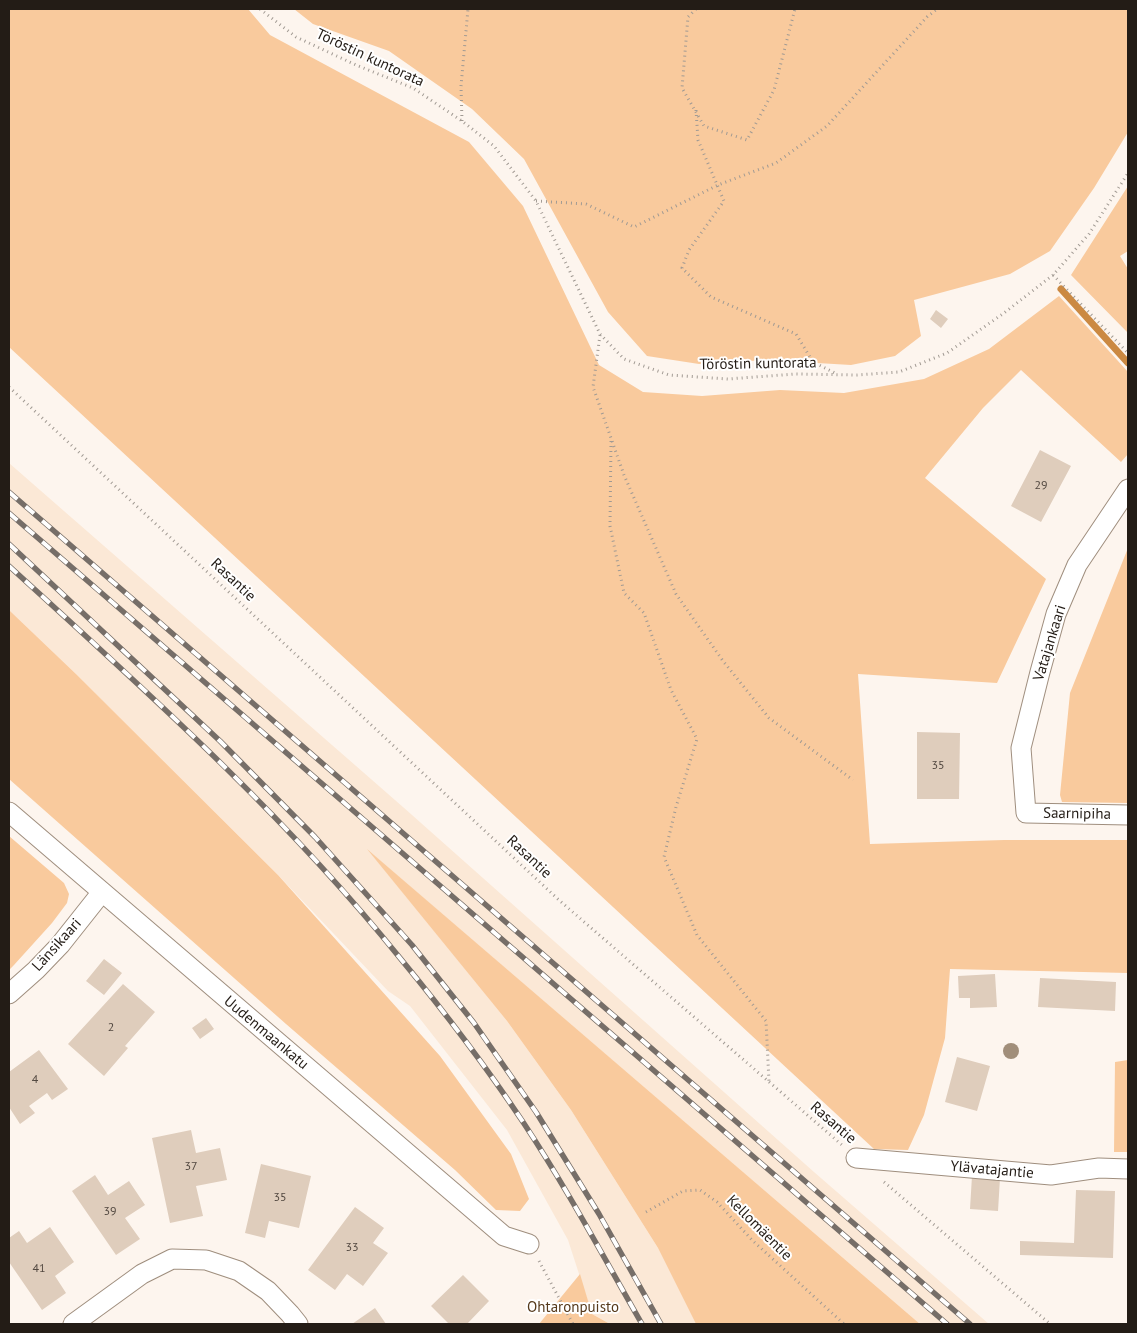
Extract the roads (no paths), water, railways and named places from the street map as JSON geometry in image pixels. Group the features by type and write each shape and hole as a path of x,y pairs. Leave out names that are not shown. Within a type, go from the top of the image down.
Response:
{"street":[{"name":"Vatajankaari","path":"1026,813 1022,748 1056,614 1078,565 1128,489"},
{"name":"Uudenmaankatu","path":"9,812 504,1236 529,1244"},
{"name":"Saarnipiha","path":"1026,813 1128,815"},
{"name":"Länsikaari","path":"9,994 60,945 102,892"},
{"name":"Ylävatajantie","path":"856,1158 1051,1175 1099,1168 1128,1169"},
{"path":"73,1324 142,1274 172,1259 206,1260 239,1271 268,1291 298,1324"}],"waterway":[{"path":"1061,289 1128,363"}],"railway":[{"path":"9,492 970,1324"},
{"path":"9,513 947,1324"},
{"path":"9,544 220,741 315,837 412,945 474,1023 536,1112 599,1214 661,1324"},
{"path":"9,566 111,659 261,803 309,853 400,958 463,1038 523,1122 569,1197 642,1324"}],"park label":[{"name":"Ohtaronpuisto","path":"573,1308"}]}
